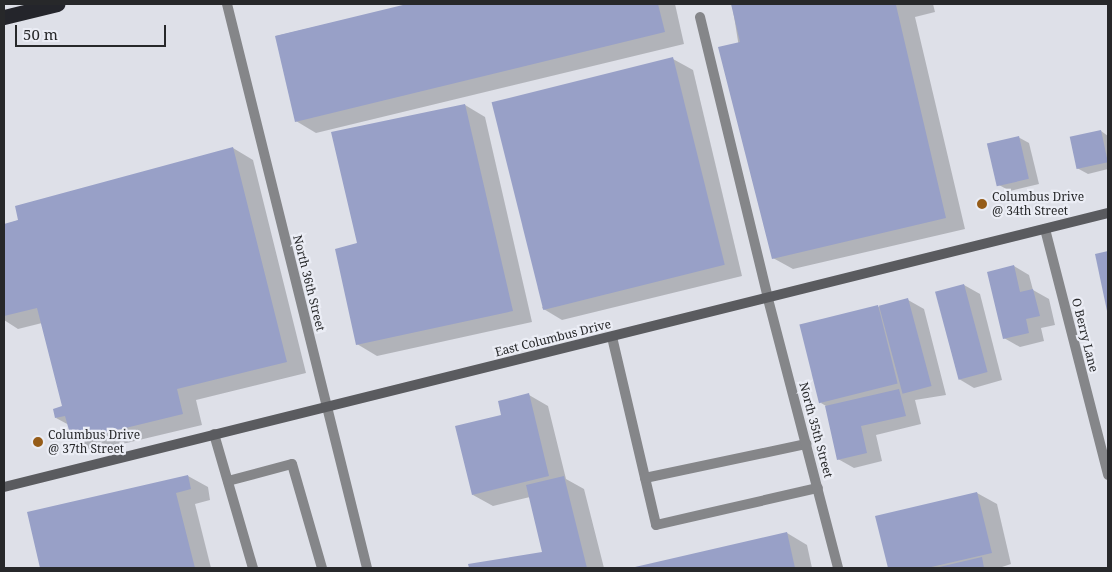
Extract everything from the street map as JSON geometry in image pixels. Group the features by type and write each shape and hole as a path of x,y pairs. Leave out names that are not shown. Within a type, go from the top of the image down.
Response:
{"highway":[{"path":"4,17 57,4"}],"main road":[{"name":"East Columbus Drive","path":"4,487 768,299 1108,213"}],"street":[{"name":"North 36th Street","path":"228,4 367,568"},
{"name":"North 35th Street","path":"700,17 768,299 838,568"},
{"name":"O Berry Lane","path":"1045,229 1108,475"},
{"path":"612,337 656,525 818,488"},
{"path":"214,434 253,568"},
{"path":"645,478 806,444"},
{"path":"228,481 292,464 322,568"}],"building":[{"path":"407,4 658,4 665,32 295,122 275,36"},
{"path":"731,4 900,4 896,5 946,218 772,259 718,47 740,42"},
{"path":"673,57 725,265 543,310 492,102"},
{"path":"465,104 513,311 356,345 335,249 357,243 331,132"},
{"path":"1101,130 1108,162 1077,169 1070,137"},
{"path":"1019,136 1029,179 997,186 987,143"},
{"path":"233,147 287,362 177,389 183,414 72,441 65,416 55,418 53,409 62,406 37,308 4,316 4,224 18,220 15,206"},
{"path":"1108,251 1108,311 1107,311 1095,254"},
{"path":"1014,265 1020,292 1033,289 1040,316 1026,319 1029,333 1003,339 987,272"},
{"path":"964,284 988,372 959,380 935,292"},
{"path":"908,298 932,386 903,394 879,306"},
{"path":"878,305 898,384 819,403 799,325"},
{"path":"899,389 906,416 861,426 867,453 837,460 825,406"},
{"path":"529,393 549,476 472,495 455,426 501,415 498,401"},
{"path":"188,475 191,489 176,493 195,568 40,568 27,512"},
{"path":"564,476 587,568 469,568 468,564 542,552 526,485"},
{"path":"977,492 992,553 927,568 888,568 875,516"},
{"path":"787,532 795,568 635,568 635,567"},
{"path":"982,557 984,568 935,568"}],"place":[{"name":"Columbus Drive @ 34th Street","path":"982,204"},
{"name":"Columbus Drive @ 37th Street","path":"38,442"}]}
